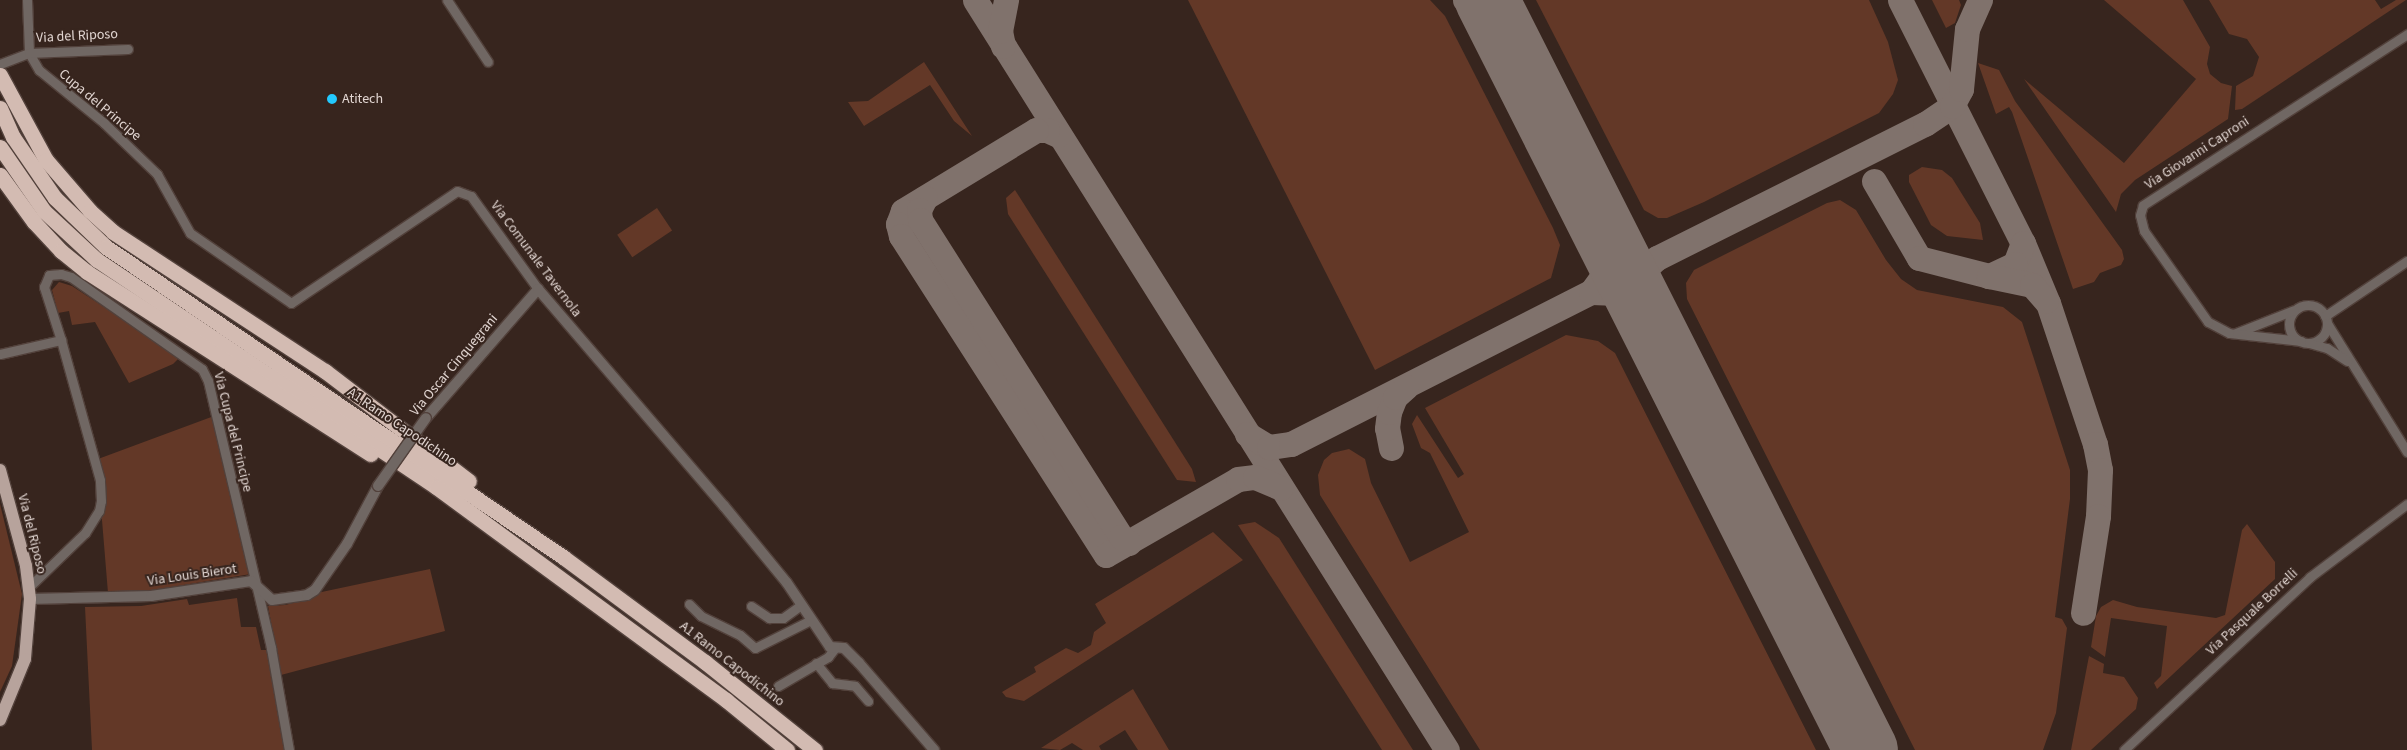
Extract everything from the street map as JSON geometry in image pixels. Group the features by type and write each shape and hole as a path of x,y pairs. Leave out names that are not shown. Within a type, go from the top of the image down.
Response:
{"highway":[{"path":"0,75 46,160 90,211 113,232 325,371 453,468 492,507"},
{"name":"A1 Ramo Capodichino","path":"0,108 23,153 55,198 106,247 492,507 705,662 815,750"},
{"path":"0,147 44,212 90,254 436,487 726,700 787,750"},
{"path":"0,175 34,222 61,251 87,272 335,434 405,474 436,487"}],"main road":[{"name":"Via del Riposo","path":"0,470 30,593 25,659 0,720"}],"street":[{"path":"27,0 29,53"},
{"path":"447,0 488,62"},
{"name":"Via Giovanni Caproni","path":"2347,361 2327,348 2304,342 2234,334 2217,330 2208,322 2144,231 2140,215 2143,206 2407,34"},
{"name":"Via del Riposo","path":"0,64 29,53 128,48"},
{"name":"Cupa del Principe","path":"29,53 47,79 104,123 157,174 173,198 185,228"},
{"name":"Via Comunale Tavernola","path":"185,228 294,303 453,193 462,191 471,196 538,289 656,423 801,605 830,647 844,648 934,750"},
{"path":"2234,334 2307,304 2318,308 2334,308 2364,292 2407,261"},
{"name":"Via Cupa del Principe","path":"61,340 44,287 49,275 71,277 202,369 208,382 256,582 289,750"},
{"name":"Via Oscar Cinquegrani","path":"378,486 426,418 538,289"},
{"path":"2318,308 2347,361 2407,452"},
{"path":"2294,310 2289,324 2290,331 2304,342 2321,337 2326,320 2334,308"},
{"path":"0,354 61,340 100,480 98,511 85,533 30,593"},
{"name":"Via Louis Bierot","path":"30,593 151,596 256,582 272,600 307,596 315,590 348,544 378,486"},
{"name":"Via Pasquale Borrelli","path":"2124,750 2310,577 2407,504"},
{"path":"689,604 701,616 740,635 755,648 811,620"},
{"path":"751,606 769,618 783,618 801,605"},
{"path":"778,686 816,663 835,648"},
{"path":"816,663 832,683 855,686 868,701"}],"shaded area":[{"path":"1188,0 1430,0 1445,16 1553,228 1560,245 1551,278 1375,370"},
{"path":"1536,0 1869,0 1888,42 1898,80 1893,94 1879,113 1704,202 1667,218 1658,218 1644,210"},
{"path":"1932,0 1959,0 1961,5 1955,23 1946,28"},
{"path":"2104,0 2183,0 2210,47 2207,64 2210,74 2221,83 2232,86 2228,119 2135,180 2121,194 2116,212 2024,79 2124,163 2196,79"},
{"path":"2209,0 2375,0 2381,9 2396,0 2406,0 2242,109 2235,110 2236,86 2253,76 2259,57 2247,39 2229,34"},
{"path":"924,62 972,136 954,121 930,85 864,126 848,102 868,101"},
{"path":"1978,63 1999,70 2015,101 2122,250 2124,259 2121,265 2100,273 2094,282 2073,289 2012,112 2009,107 1996,114"},
{"path":"1922,167 1942,170 1952,178 1980,223 1983,240 1947,236 1931,225 1909,182 1909,175"},
{"path":"1015,190 1192,469 1196,482 1177,480 1008,214 1006,198"},
{"path":"1840,200 1856,210 1886,260 1901,279 1917,290 2003,307 2022,322 2070,470 2070,499 2055,617 2062,619 2067,628 2056,713 2043,750 1915,750 1687,299 1686,283 1694,270 1827,203"},
{"path":"657,208 672,230 632,257 617,235"},
{"path":"59,282 72,286 180,357 173,364 129,383 95,322 72,325 69,311 58,313 52,290"},
{"path":"1566,335 1598,341 1615,353 1816,750 1480,750 1320,495 1318,475 1324,460 1332,453 1349,449 1365,459 1371,483 1410,562 1469,532 1430,453 1421,448 1412,424 1417,415 1458,478 1464,474 1425,408"},
{"path":"214,416 251,574 153,590 108,593 101,508 106,487 98,459"},
{"path":"0,504 22,594 12,666 0,692"},
{"path":"1255,522 1279,538 1413,750 1382,750 1238,525"},
{"path":"2247,524 2275,562 2275,579 2157,689 2154,683 2161,676 2167,626 2111,618 2105,657 2091,647 2096,616 2101,607 2113,600 2137,607 2216,618 2225,615 2242,530"},
{"path":"1213,532 1243,560 1024,701 1006,697 1002,692 1036,672 1034,667 1066,648 1078,653 1091,645 1094,632 1106,623 1095,604"},
{"path":"430,569 445,631 281,675 268,606 285,605 309,599 317,593"},
{"path":"237,598 241,627 256,627 261,650 269,650 285,750 92,750 85,607 141,606 187,599 189,605"},
{"path":"2089,656 2104,664 2103,673 2124,677 2138,698 2136,709 2091,750 2071,750"},
{"path":"1133,689 1169,750 1138,750 1125,730 1099,746 1101,750 1083,750 1072,743 1060,750 1041,748"}],"taxiway":[{"path":"975,0 1447,750"},
{"path":"1003,46 1000,31 1006,0"},
{"path":"1465,0 1510,46"},
{"path":"1900,0 2023,243 2048,303 2095,444 2100,470 2098,516 2083,613"},
{"path":"1642,308 1639,292 1641,281 1648,266 1657,258 1925,124 1952,106 1961,89 1967,29 1980,0"},
{"path":"1058,135 1047,130 1036,130 903,211 898,224 901,236 1106,555 1238,479 1255,477 1281,488"},
{"path":"1874,181 1919,258 1989,276"},
{"path":"925,198 919,210 920,220 1121,537 1129,543"},
{"path":"1247,434 1269,447 1291,444 1591,292 1605,273 1608,239"},
{"path":"2023,243 2015,264 1989,276 2032,285 2046,301"},
{"path":"1591,292 1618,293 1642,308"},
{"path":"1391,448 1387,428 1389,412 1395,397 1406,387"}],"runway":[{"path":"1487,0 1866,750"}],"place":[{"name":"Atitech","path":"332,99"}]}
